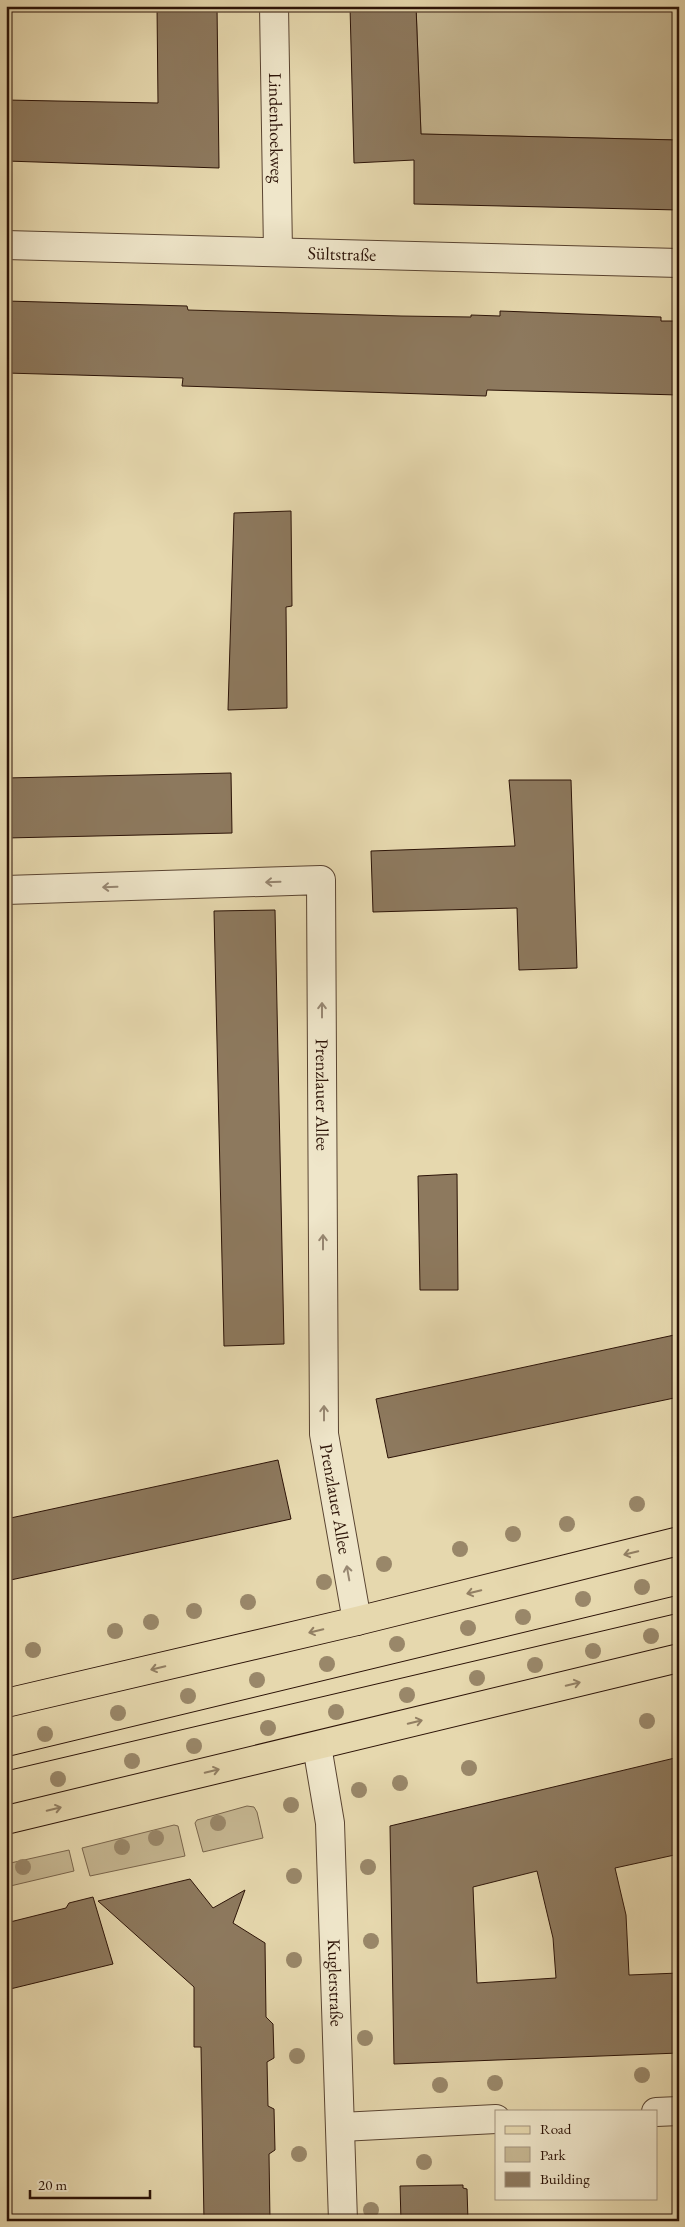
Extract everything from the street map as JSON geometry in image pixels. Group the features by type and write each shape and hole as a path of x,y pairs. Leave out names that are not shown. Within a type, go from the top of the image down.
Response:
{"main road":[{"path":"6,1704 357,1621 679,1541"},
{"path":"6,1820 679,1658"}],"street":[{"name":"Lindenhoekweg","path":"274,6 278,252"},
{"name":"Sültstraße","path":"6,246 679,263"},
{"name":"Prenzlauer Allee","path":"6,890 321,880 324,1434 357,1621"},
{"name":"Kuglerstraße","path":"317,1746 330,1823 343,2221"},
{"path":"658,2112 679,2111"},
{"path":"341,2127 495,2119"}],"green space":[{"path":"416,6 679,6 679,140 421,134"},
{"path":"247,1806 254,1807 257,1812 263,1838 203,1852 195,1823 197,1820"},
{"path":"174,1825 178,1826 185,1856 90,1876 82,1848"},
{"path":"69,1850 74,1871 6,1887 6,1864"}],"building":[{"path":"157,6 217,6 219,168 6,161 6,100 158,103"},
{"path":"350,6 416,6 421,134 679,140 679,210 414,204 414,160 354,163"},
{"path":"6,301 187,306 188,310 401,316 500,316 500,311 661,317 661,321 679,321 679,395 487,390 486,396 182,386 183,378 6,373"},
{"path":"291,511 292,606 286,607 287,708 228,710 234,513"},
{"path":"231,773 232,833 6,838 6,778"},
{"path":"509,780 571,780 577,968 519,970 517,908 373,912 371,851 515,846"},
{"path":"275,910 284,1344 224,1346 214,911"},
{"path":"457,1174 458,1290 420,1290 418,1176"},
{"path":"679,1334 679,1397 388,1458 376,1399"},
{"path":"278,1460 291,1519 6,1581 6,1519"},
{"path":"679,1757 679,1854 615,1868 626,1915 629,1975 679,1973 679,2053 394,2064 390,1826","holes":["537,1871 553,1938 556,1978 477,1983 473,1887"]},
{"path":"190,1879 213,1908 245,1890 233,1923 265,1943 266,2017 273,2024 274,2058 267,2062 268,2106 274,2109 275,2150 269,2154 270,2221 204,2221 201,2047 194,2047 194,1987 98,1901"},
{"path":"93,1897 113,1964 6,1990 6,1923 66,1908 69,1903"},
{"path":"463,2185 463,2188 467,2189 468,2221 401,2221 400,2186"}],"tram line":[{"path":"6,1757 679,1595"},
{"path":"6,1771 679,1613"}]}
